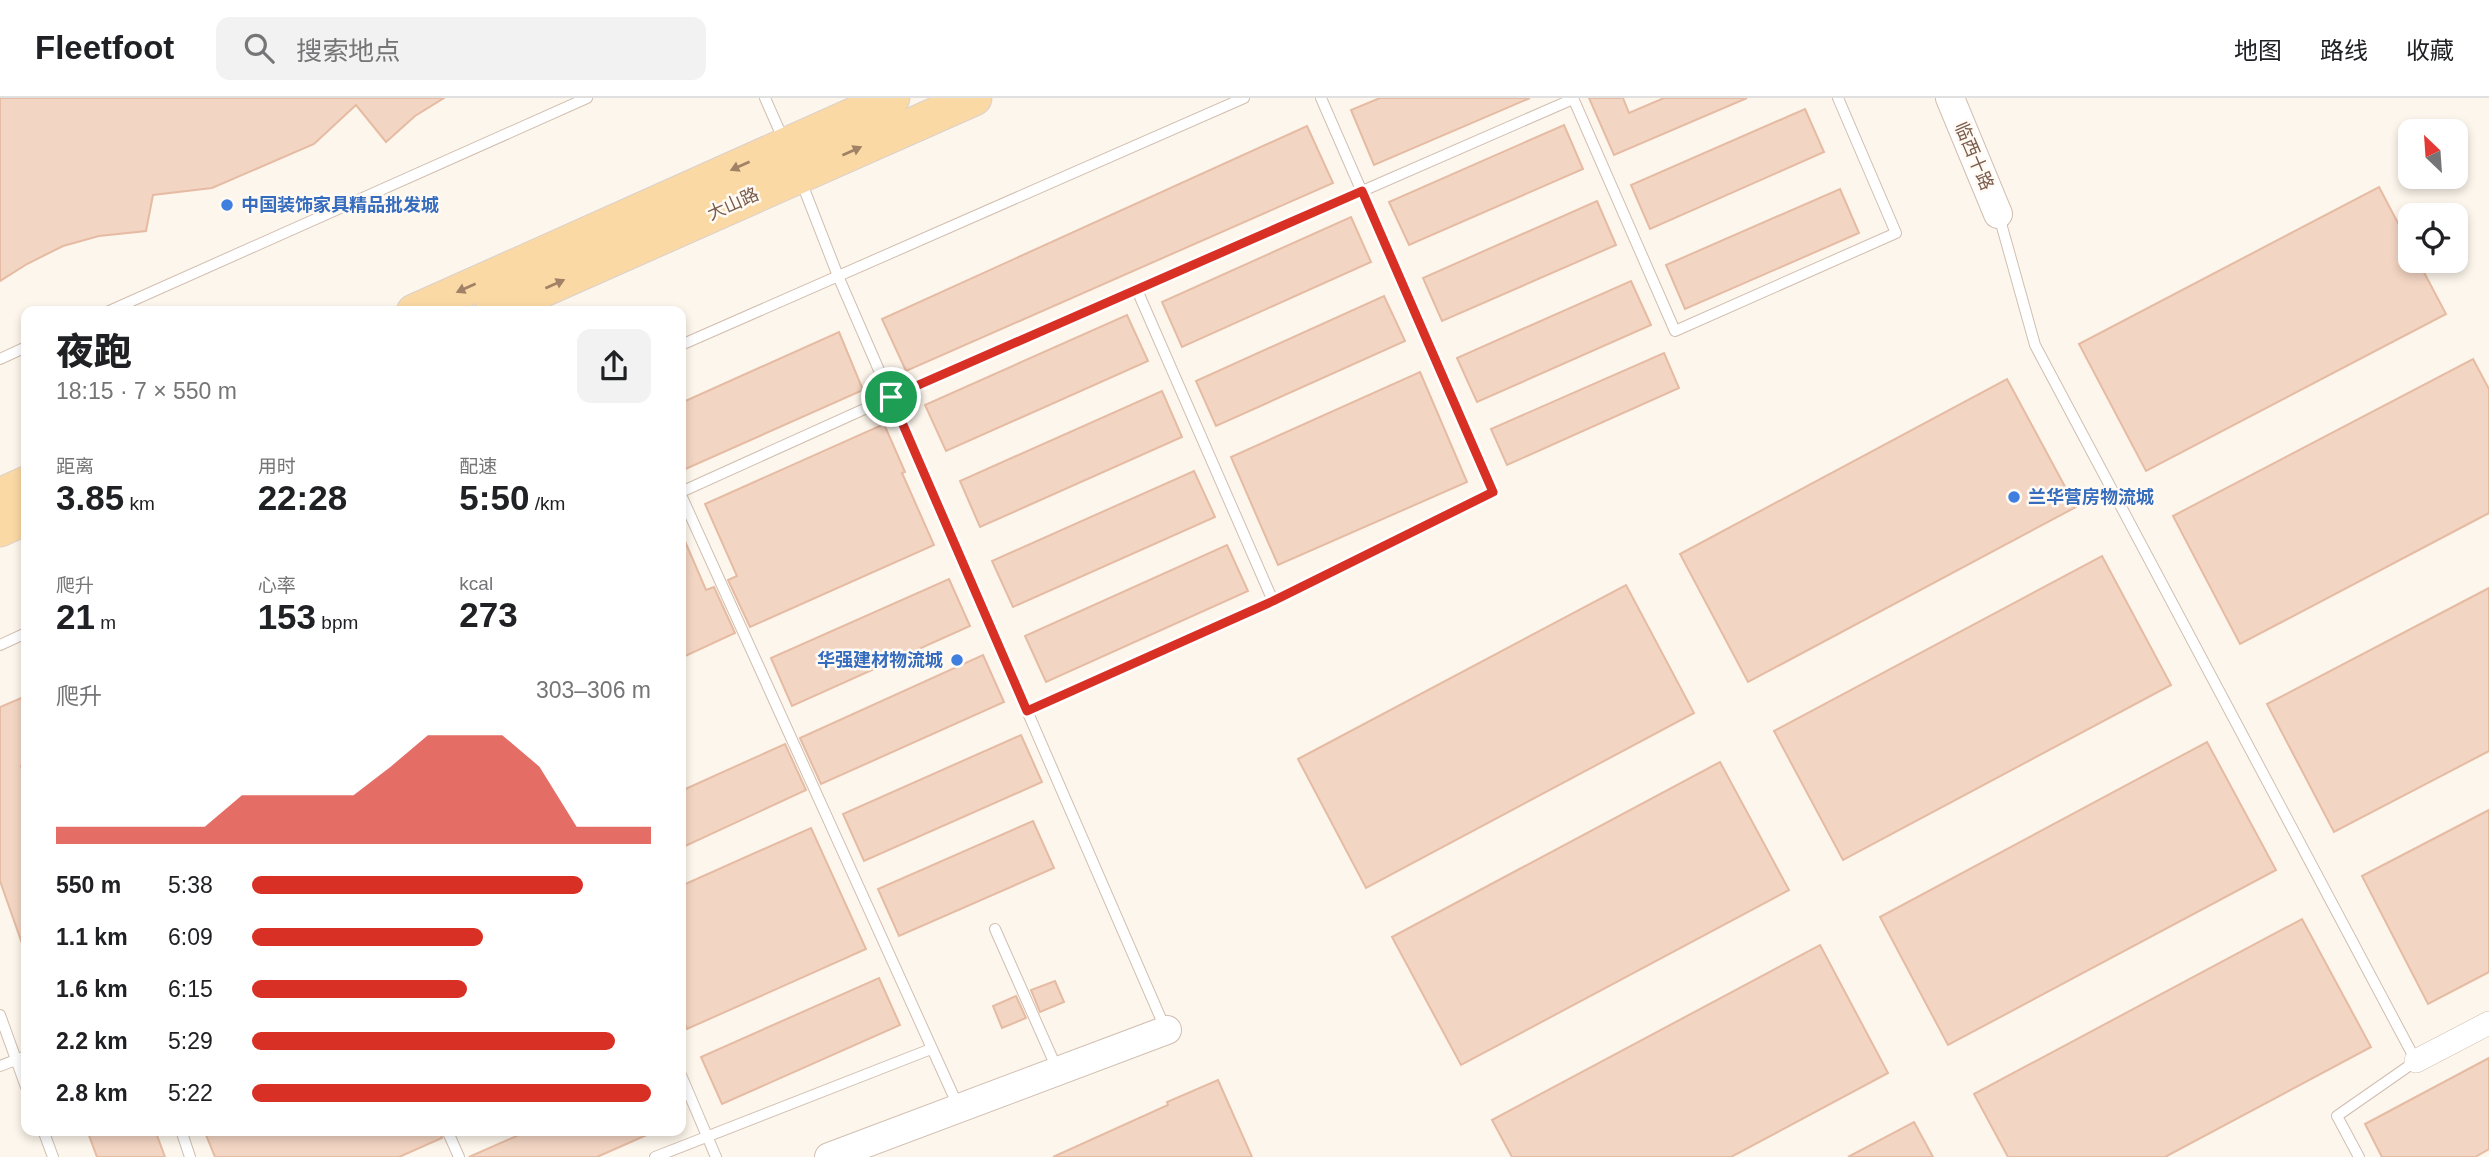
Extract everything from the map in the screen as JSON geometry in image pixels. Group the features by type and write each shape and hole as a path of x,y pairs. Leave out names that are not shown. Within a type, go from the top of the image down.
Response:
{"main road":[{"name":"大山路","path":"504,306 792,160 892,98"},
{"name":"大山路","path":"429,306 792,160 974,98"},
{"path":"0,496 21,486"},
{"path":"0,529 21,519"}],"street":[{"name":"临西十路","path":"1950,98 1998,214"},
{"path":"2416,1061 2489,1023"},
{"path":"829,1157 1167,1030"}],"lane":[{"path":"120,306 587,98"},
{"path":"765,98 838,276 1167,1030"},
{"path":"686,343 1244,98"},
{"path":"1027,711 1273,601 1493,492 1321,98"},
{"path":"686,492 891,397 1573,98 1675,331 1896,233 1838,98"},
{"path":"1998,214 2035,345 2416,1061 2337,1116 2359,1157"},
{"path":"1137,290 1273,601"},
{"path":"0,359 21,350"},
{"path":"686,505 959,1108"},
{"path":"0,645 21,636"},
{"path":"995,929 1058,1071"},
{"path":"0,1015 21,1058 0,1066"},
{"path":"655,1157 932,1049"},
{"path":"686,1086 716,1157"},
{"path":"45,1136 53,1157"},
{"path":"183,1136 190,1157"},
{"path":"450,1136 459,1157"}],"building":[{"path":"0,98 444,98 415,116 386,142 356,105 314,144 212,188 153,195 146,231 99,236 63,246 0,281"},
{"path":"1380,98 1530,98 1374,165 1351,110"},
{"path":"1589,98 1623,98 1629,113 1664,98 1747,98 1614,155"},
{"path":"1805,109 1824,152 1650,229 1631,185"},
{"path":"1564,125 1583,169 1409,245 1389,202"},
{"path":"1307,126 1333,183 906,371 882,319"},
{"path":"2379,187 2398,223 2398,273 2424,273 2446,314 2146,471 2079,344"},
{"path":"1840,189 1859,233 1685,309 1666,265"},
{"path":"1597,201 1616,245 1442,321 1423,278"},
{"path":"1351,217 1371,262 1182,347 1162,302"},
{"path":"1631,281 1651,325 1477,402 1457,358"},
{"path":"1384,296 1405,341 1216,426 1196,381"},
{"path":"1127,315 1148,361 946,451 925,405"},
{"path":"839,332 863,390 686,469 686,401"},
{"path":"1664,353 1679,388 1507,465 1491,429"},
{"path":"2473,359 2489,389 2489,513 2240,644 2173,516"},
{"path":"1420,372 1467,482 1278,565 1231,457"},
{"path":"2007,379 2076,507 1748,682 1680,554"},
{"path":"1162,391 1182,437 980,527 960,481"},
{"path":"884,424 934,545 750,627 728,580 737,576 705,504"},
{"path":"1194,471 1215,517 1013,607 992,561"},
{"path":"686,544 706,590 714,587 735,633 686,656"},
{"path":"1227,545 1248,591 1046,682 1025,636"},
{"path":"2102,556 2171,685 1843,860 1774,731"},
{"path":"949,579 970,626 792,706 771,658"},
{"path":"1626,585 1694,713 1366,888 1298,759"},
{"path":"2489,588 2489,751 2334,832 2267,704"},
{"path":"983,655 1004,702 821,784 800,738"},
{"path":"21,698 21,940 0,881 0,707"},
{"path":"1021,735 1042,782 864,861 843,814"},
{"path":"2207,742 2276,870 1948,1045 1880,917"},
{"path":"785,744 806,790 686,846 686,789"},
{"path":"1720,762 1789,890 1461,1065 1392,937"},
{"path":"2489,810 2489,972 2428,1004 2362,876"},
{"path":"1033,821 1054,868 899,936 878,889"},
{"path":"811,828 866,949 687,1029 686,884"},
{"path":"2302,919 2371,1047 2165,1157 2008,1157 1974,1094"},
{"path":"1820,945 1888,1073 1731,1157 1512,1157 1492,1120"},
{"path":"879,978 900,1025 722,1104 701,1057"},
{"path":"1055,981 1064,1002 1040,1012 1031,990"},
{"path":"1016,996 1026,1018 1002,1028 993,1006"},
{"path":"2489,1058 2489,1149 2475,1157 2382,1157 2365,1124"},
{"path":"1218,1080 1252,1157 1053,1157 1168,1105 1167,1102"},
{"path":"1914,1122 1933,1157 1848,1157"},
{"path":"89,1136 157,1136 165,1157 97,1157"},
{"path":"206,1136 442,1138 399,1157 215,1157"},
{"path":"516,1136 644,1136 597,1157 469,1157"}],"place":[{"name":"中国装饰家具精品批发城","path":"227,205"},
{"name":"兰华营房物流城","path":"2014,497"},
{"name":"华强建材物流城","path":"957,660"}],"route":[{"path":"1362,191 1493,492 1273,601 1027,711 891,397 1362,191"}]}
